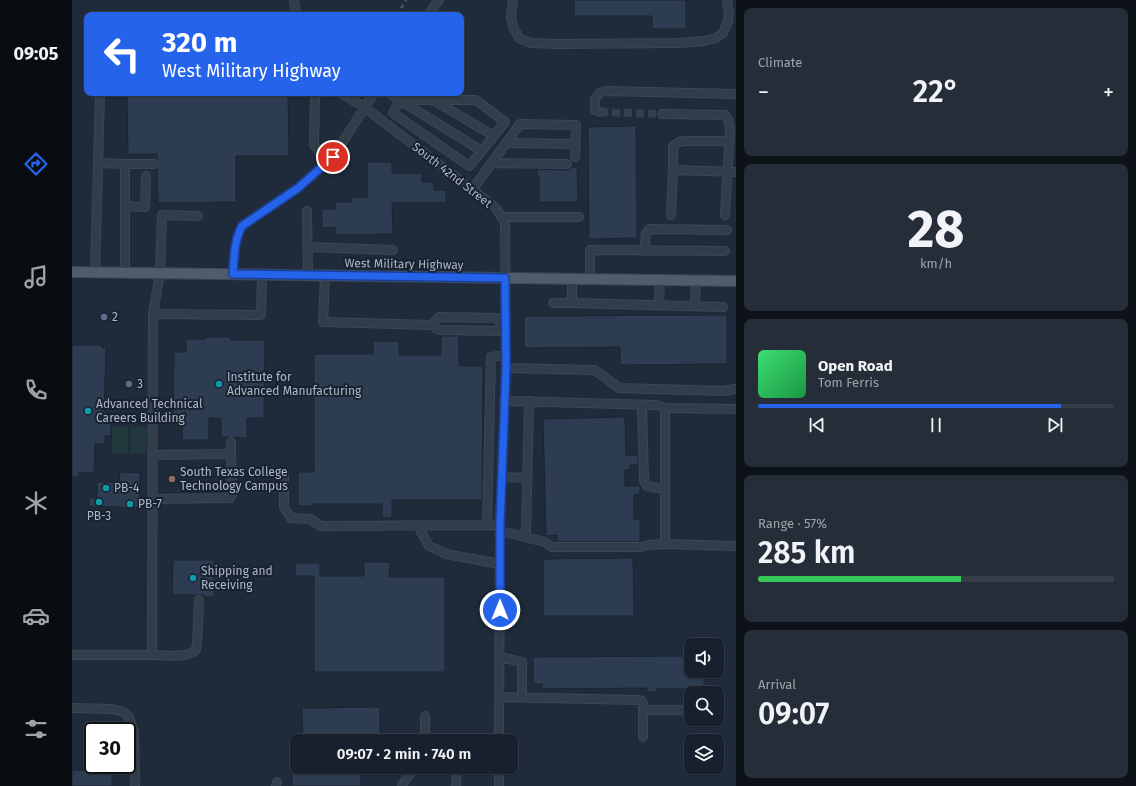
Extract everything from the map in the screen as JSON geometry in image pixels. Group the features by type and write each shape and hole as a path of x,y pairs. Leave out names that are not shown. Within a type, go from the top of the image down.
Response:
{"main road":[{"name":"West Military Highway","path":"72,272 736,281"}],"street":[{"path":"294,0 296,12"},
{"path":"430,12 439,0"},
{"path":"513,0 511,16 519,38 530,43 557,44 678,43 704,41 716,38 723,33 728,22 729,12 727,0"},
{"path":"600,112 595,110 595,99 601,92 605,91 736,94"},
{"path":"95,272 100,96"},
{"path":"316,96 314,145 327,162"},
{"name":"South 42nd Street","path":"346,96 364,107 496,208 505,223 504,325 506,368 500,528 499,734"},
{"path":"233,274 237,235 242,226 298,188 333,157 372,96"},
{"path":"394,96 482,151"},
{"path":"400,100 476,100 505,122 469,166 393,113 400,100"},
{"path":"433,100 494,136"},
{"path":"662,114 725,115 728,119 730,124 725,215"},
{"path":"472,190 520,124 576,126 575,157"},
{"path":"671,215 673,146 679,142 685,141 729,141"},
{"path":"506,143 576,144"},
{"path":"491,163 567,164"},
{"path":"98,164 154,164"},
{"path":"125,164 125,273"},
{"path":"673,170 736,172"},
{"path":"125,206 145,207 146,176"},
{"path":"307,211 308,275"},
{"path":"152,655 153,314 160,273 162,215 198,216"},
{"path":"502,217 579,218"},
{"path":"644,250 646,233 650,229 727,230"},
{"path":"308,247 393,250"},
{"path":"590,279 590,250 725,251"},
{"path":"153,314 261,315 262,275"},
{"path":"325,276 323,322 432,325 438,330 498,331 504,325 498,318 439,317 432,325"},
{"path":"572,279 572,303"},
{"path":"659,304 660,280"},
{"path":"695,306 696,280"},
{"path":"553,303 659,304 723,307"},
{"path":"487,526 491,357 506,355"},
{"path":"506,368 595,370 619,388 723,391 736,390"},
{"path":"504,401 642,404 656,405 665,408 736,409"},
{"path":"526,537 529,401"},
{"path":"642,404 644,480 647,486 665,489"},
{"path":"665,408 665,544"},
{"path":"153,499 230,498 232,495 231,442"},
{"path":"153,455 231,454"},
{"path":"488,463 502,462"},
{"path":"284,473 284,507 291,518 310,519 321,526 487,526 500,528 545,542 552,546 641,547 665,544 736,546"},
{"path":"502,477 527,478"},
{"path":"418,526 429,546 446,554 500,564"},
{"path":"72,655 182,656 190,654 196,650 199,600"},
{"path":"500,657 522,662 522,697"},
{"path":"499,696 639,700 642,701 643,710 643,737"},
{"path":"72,708 112,709 123,712 129,717 134,732 135,786"},
{"path":"643,710 684,710"},
{"path":"425,716 425,734"},
{"path":"402,786 409,774"},
{"path":"456,786 457,774"},
{"path":"499,774 499,786"}],"green space":[{"path":"112,427 128,427 128,454 112,454"},
{"path":"131,427 147,427 146,454 130,454"}],"building":[{"path":"574,0 686,0 686,29 652,29 652,16 574,16"},
{"path":"127,96 288,96 289,156 236,156 236,202 158,203 157,168 159,164 157,154 128,154"},
{"path":"636,126 637,238 589,239 588,127"},
{"path":"367,162 392,162 392,173 422,173 422,182 434,182 434,190 446,190 446,203 392,203 393,234 335,235 335,227 322,228 322,209 335,209 335,202 352,202 352,197 367,197"},
{"path":"572,167 577,167 578,202 539,202 539,176 537,176 537,169 567,170"},
{"path":"727,315 727,364 620,365 620,347 524,348 524,316"},
{"path":"441,336 459,336 459,366 483,366 482,500 392,500 392,518 382,518 382,504 313,504 313,506 298,506 298,472 314,472 314,354 373,354 373,341 399,341 399,355 441,355"},
{"name":"Institute for Advanced Manufacturing","path":"206,337 231,337 231,340 265,340 264,418 247,418 247,438 221,437 221,418 209,418 209,440 182,440 183,417 173,417 174,352 186,352 186,339 206,339"},
{"name":"Advanced Technical Careers Building","path":"72,345 102,345 102,348 106,348 104,412 106,412 106,420 111,420 111,436 105,436 105,444 95,444 94,473 79,473 79,477 72,477"},
{"path":"625,417 626,456 638,455 638,465 630,465 630,470 625,470 625,486 640,486 640,494 634,495 634,519 640,519 640,542 557,542 557,535 546,536 543,419"},
{"path":"120,472 140,473 140,508 89,506 89,498 97,498 97,482 119,482"},
{"path":"633,558 634,616 543,616 543,559"},
{"name":"Shipping and Receiving","path":"173,560 214,560 214,597 205,597 205,595 172,595"},
{"path":"364,562 390,562 389,577 445,577 445,672 314,672 314,576 295,576 295,563 320,563 320,576 364,576"},
{"path":"684,656 684,678 704,678 704,686 684,686 684,689 657,689 657,692 647,692 647,688 542,689 542,684 533,684 533,657"},
{"path":"380,707 380,734 303,734 302,708"},
{"path":"72,770 84,770 84,774 112,774 112,786 72,786"},
{"path":"292,774 361,774 361,786 292,786"}],"tunnel":[{"path":"600,112 662,114"}],"railway":[{"path":"399,12 406,0"}],"place":[{"name":"2","path":"104,317"},
{"name":"3","path":"129,384"},
{"name":"Institute for Advanced Manufacturing","path":"219,384"},
{"name":"Advanced Technical Careers Building","path":"88,411"},
{"name":"South Texas College Technology Campus","path":"172,479"},
{"name":"PB-4","path":"106,488"},
{"name":"PB-3","path":"99,502"},
{"name":"PB-7","path":"130,504"},
{"name":"Shipping and Receiving","path":"193,578"}],"route":[{"path":"333,157 298,188 242,226 237,235 233,274 505,278 506,368 500,525 500,610"}]}
